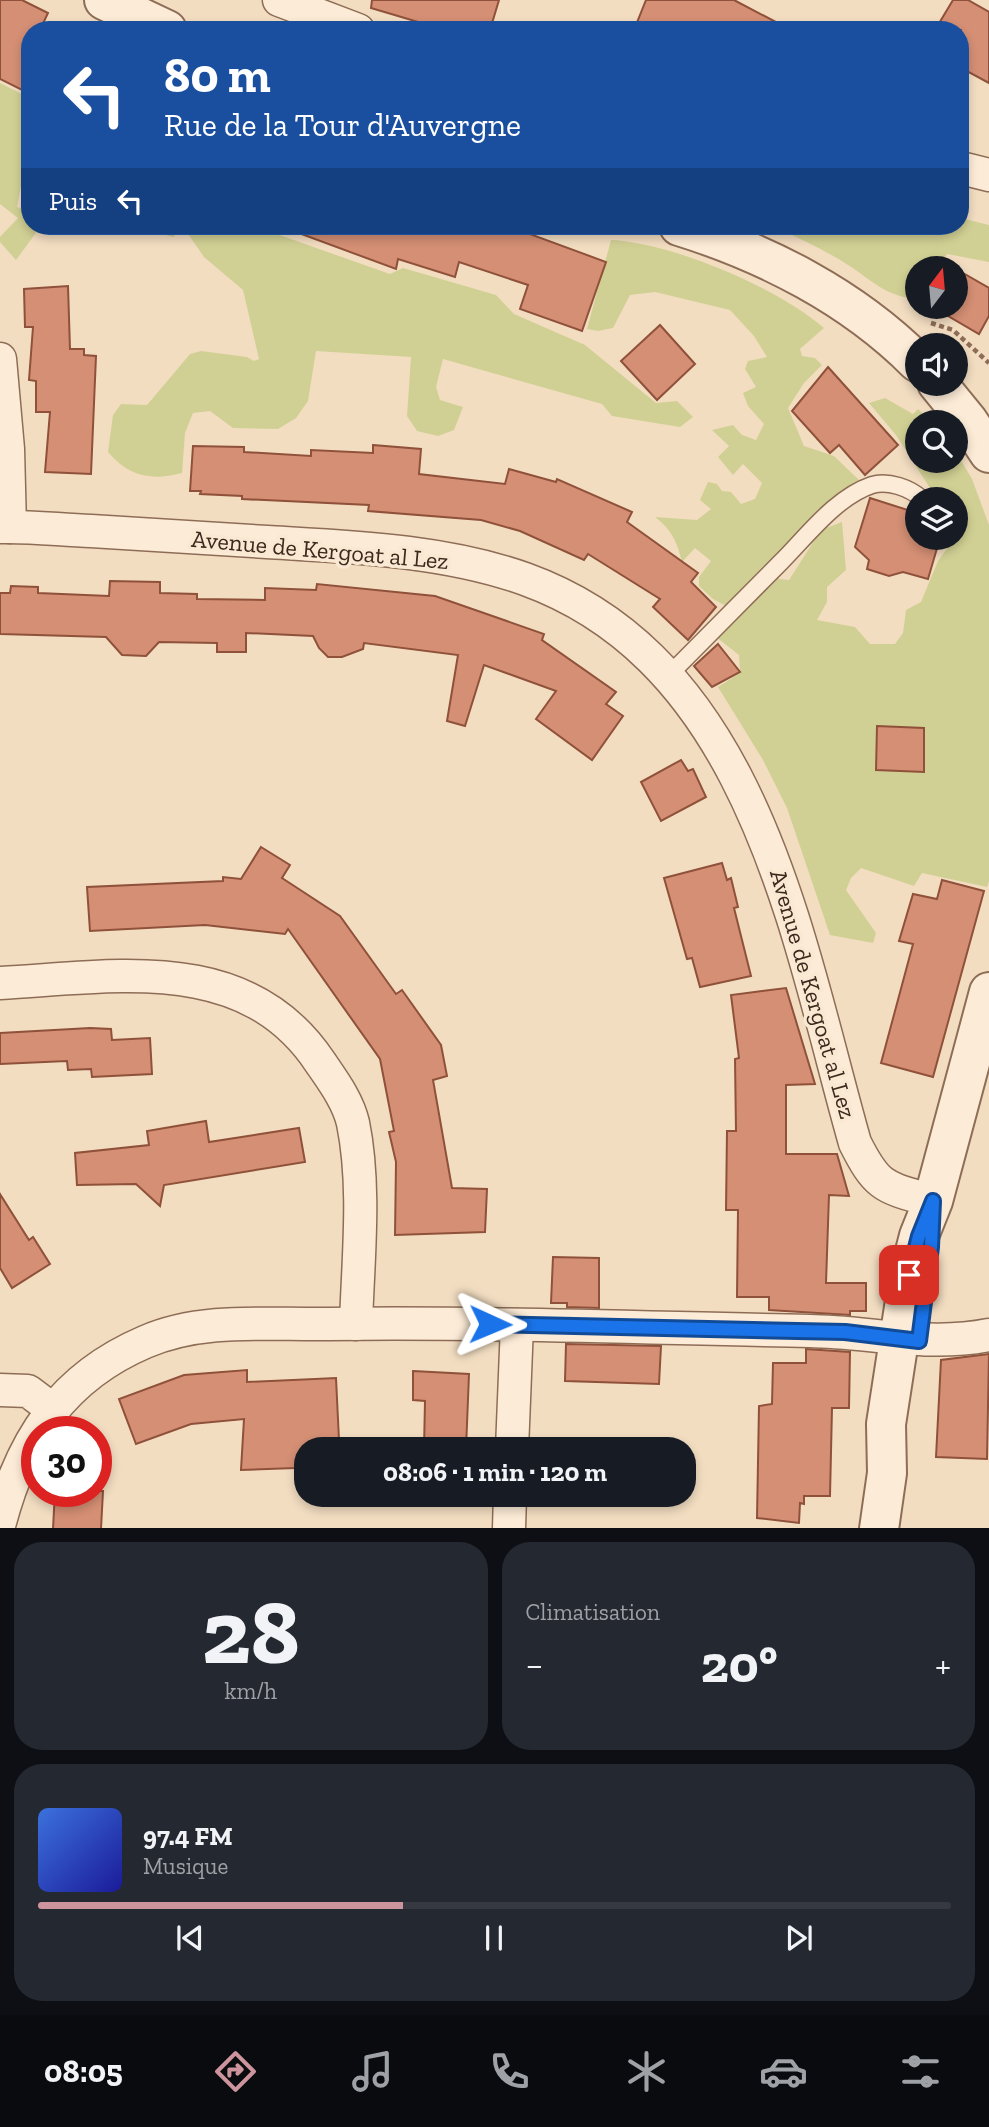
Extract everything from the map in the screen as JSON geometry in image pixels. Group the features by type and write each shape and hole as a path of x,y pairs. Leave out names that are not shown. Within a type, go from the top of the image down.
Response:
{"street":[{"path":"104,0 148,21"},
{"path":"279,0 334,21"},
{"path":"969,170 989,175"},
{"path":"701,235 793,272 876,326 905,351"},
{"path":"0,359 8,449 5,527"},
{"path":"948,396 989,453"},
{"name":"Avenue de Kergoat al Lez","path":"5,527 309,544 386,551 476,566 527,580 581,606 642,651 667,677 683,694 725,756 771,848 795,916 805,967 855,1143 875,1179 885,1186 933,1201"},
{"path":"0,984 139,975 201,982 257,1002 293,1029 328,1074 352,1119 358,1173 356,1324"},
{"path":"879,1528 887,1473 903,1431 909,1339 931,1247 933,1201 989,992"},
{"path":"0,1522 22,1457 52,1409 89,1376 116,1358 172,1332 225,1325 356,1324 845,1332 954,1341 989,1335"},
{"path":"512,1437 517,1325"},
{"path":"0,1390 29,1391 52,1409"},
{"path":"509,1528 510,1507"}],"lane":[{"path":"667,677 812,530 856,492 873,484 905,488"}],"shaded area":[{"path":"0,83 21,94 21,186 17,207 21,208 21,235 34,235 16,260 0,242 0,237 18,218 0,204"},
{"path":"969,220 989,225 989,262 947,254 905,256 905,297 889,292 848,265 792,235 969,235"},
{"path":"189,235 280,235 390,274 403,268 496,295 514,314 585,345 656,403 677,401 693,417 680,427 612,416 602,404 443,359 436,387 440,400 463,407 454,430 438,436 417,431 407,416 411,357 316,351 308,401 296,418 278,429 233,428 210,411 193,413 185,433 182,473 161,477 142,475 124,467 108,452 113,415 121,404 147,405 190,354 201,351 247,357 254,361 259,359 243,290 204,257"},
{"path":"611,240 664,249 723,270 780,298 824,328 800,349 802,356 815,358 822,365 804,383 788,408 804,446 834,456 859,480 826,506 775,555 779,579 789,580 821,530 842,522 846,570 827,587 827,602 817,620 855,627 870,644 895,644 903,633 906,610 921,602 938,561 946,550 968,550 968,487 929,487 920,473 968,472 989,525 987,887 922,873 914,886 861,868 851,878 846,890 876,933 873,943 830,935 787,808 763,760 718,687 740,673 739,655 707,630 726,606 713,599 699,586 699,577 711,561 695,548 682,562 673,537 655,517 697,520 711,509 700,500 708,482 717,484 722,491 731,492 741,504 755,499 762,483 743,464 733,475 718,457 729,446 712,430 733,425 742,435 756,440 764,424 748,406 743,393 756,387 745,369 748,361 767,357 754,336 730,310 655,292 630,295 613,328 598,331 587,329"},
{"path":"885,398 906,410 905,449 869,403"}],"building":[{"path":"0,0 22,0 48,13 44,21 21,21 21,90 0,79"},
{"path":"372,0 499,0 493,21 415,21 371,8"},
{"path":"646,0 734,0 774,21 638,21"},
{"path":"953,0 968,0 989,12 989,83 969,72 969,21 940,21"},
{"path":"304,235 532,235 606,262 582,331 520,309 528,285 459,262 455,277 398,259 396,269"},
{"path":"968,276 989,288 989,316 979,334 953,319 968,319"},
{"path":"68,286 70,349 84,349 84,355 96,356 91,474 45,472 50,412 36,412 36,381 29,380 33,327 25,327 24,289"},
{"path":"660,325 695,364 657,400 621,361"},
{"path":"828,367 898,445 865,475 839,445 830,453 792,411"},
{"path":"373,445 421,449 419,474 505,484 509,469 556,482 557,479 632,512 627,522 698,573 691,582 716,607 688,640 653,607 660,599 588,554 584,560 520,531 481,520 368,511 369,505 242,499 242,496 190,491 193,446 244,447 244,452 311,456 311,450 373,453"},
{"path":"870,498 905,509 905,550 936,550 928,579 903,572 889,576 867,569 869,560 855,547"},
{"path":"110,581 160,582 160,593 197,594 197,599 265,600 265,588 316,590 317,584 435,596 544,634 542,640 616,692 606,704 623,716 592,760 536,719 556,691 484,665 465,726 447,721 458,655 364,643 363,649 342,657 328,657 313,636 246,633 246,652 217,652 217,643 159,642 146,656 122,655 106,637 0,634 0,593 10,593 11,586 38,587 38,593 109,596"},
{"path":"718,644 740,672 712,687 694,666"},
{"path":"877,726 924,728 924,772 876,770"},
{"path":"681,760 688,771 693,769 706,797 661,821 641,782"},
{"path":"261,847 290,865 282,878 340,916 396,994 402,990 441,1045 447,1076 433,1080 452,1188 487,1189 485,1232 395,1235 396,1162 389,1132 394,1131 380,1059 288,929 285,934 205,925 90,931 87,887 223,881 223,877 241,879"},
{"path":"722,863 727,880 731,878 738,907 734,908 751,976 700,987 692,958 687,959 664,878"},
{"path":"942,880 984,891 933,1077 881,1063 913,944 899,941 913,894 937,899"},
{"path":"786,988 815,1084 786,1085 786,1154 837,1154 849,1196 829,1195 826,1283 866,1283 866,1311 850,1311 850,1315 769,1310 769,1297 737,1297 738,1210 726,1210 727,1131 736,1131 735,1059 739,1058 731,995"},
{"path":"111,1029 112,1040 150,1038 152,1074 92,1077 91,1069 68,1070 67,1061 0,1064 0,1033"},
{"path":"206,1121 209,1142 299,1128 305,1162 164,1185 160,1206 136,1184 77,1185 75,1153 149,1145 147,1131"},
{"path":"0,1194 29,1240 33,1237 50,1264 12,1288 0,1268"},
{"path":"553,1257 599,1258 599,1308 567,1307 567,1303 551,1303"},
{"path":"566,1344 661,1346 659,1384 565,1381"},
{"path":"806,1349 850,1352 849,1408 832,1408 830,1496 804,1496 804,1504 800,1503 799,1523 757,1518 759,1406 772,1404 773,1363 806,1363"},
{"path":"989,1354 987,1459 936,1457 941,1360"},
{"path":"247,1370 247,1382 336,1378 339,1437 294,1437 294,1468 241,1470 244,1419 191,1424 136,1444 119,1399 184,1375"},
{"path":"413,1371 469,1374 466,1437 424,1437 425,1401 413,1400"},
{"path":"54,1507 102,1507 101,1528 53,1528"}],"route":[{"path":"490,1324 845,1332 919,1341 931,1247 933,1201 919,1236 909,1275"}]}
